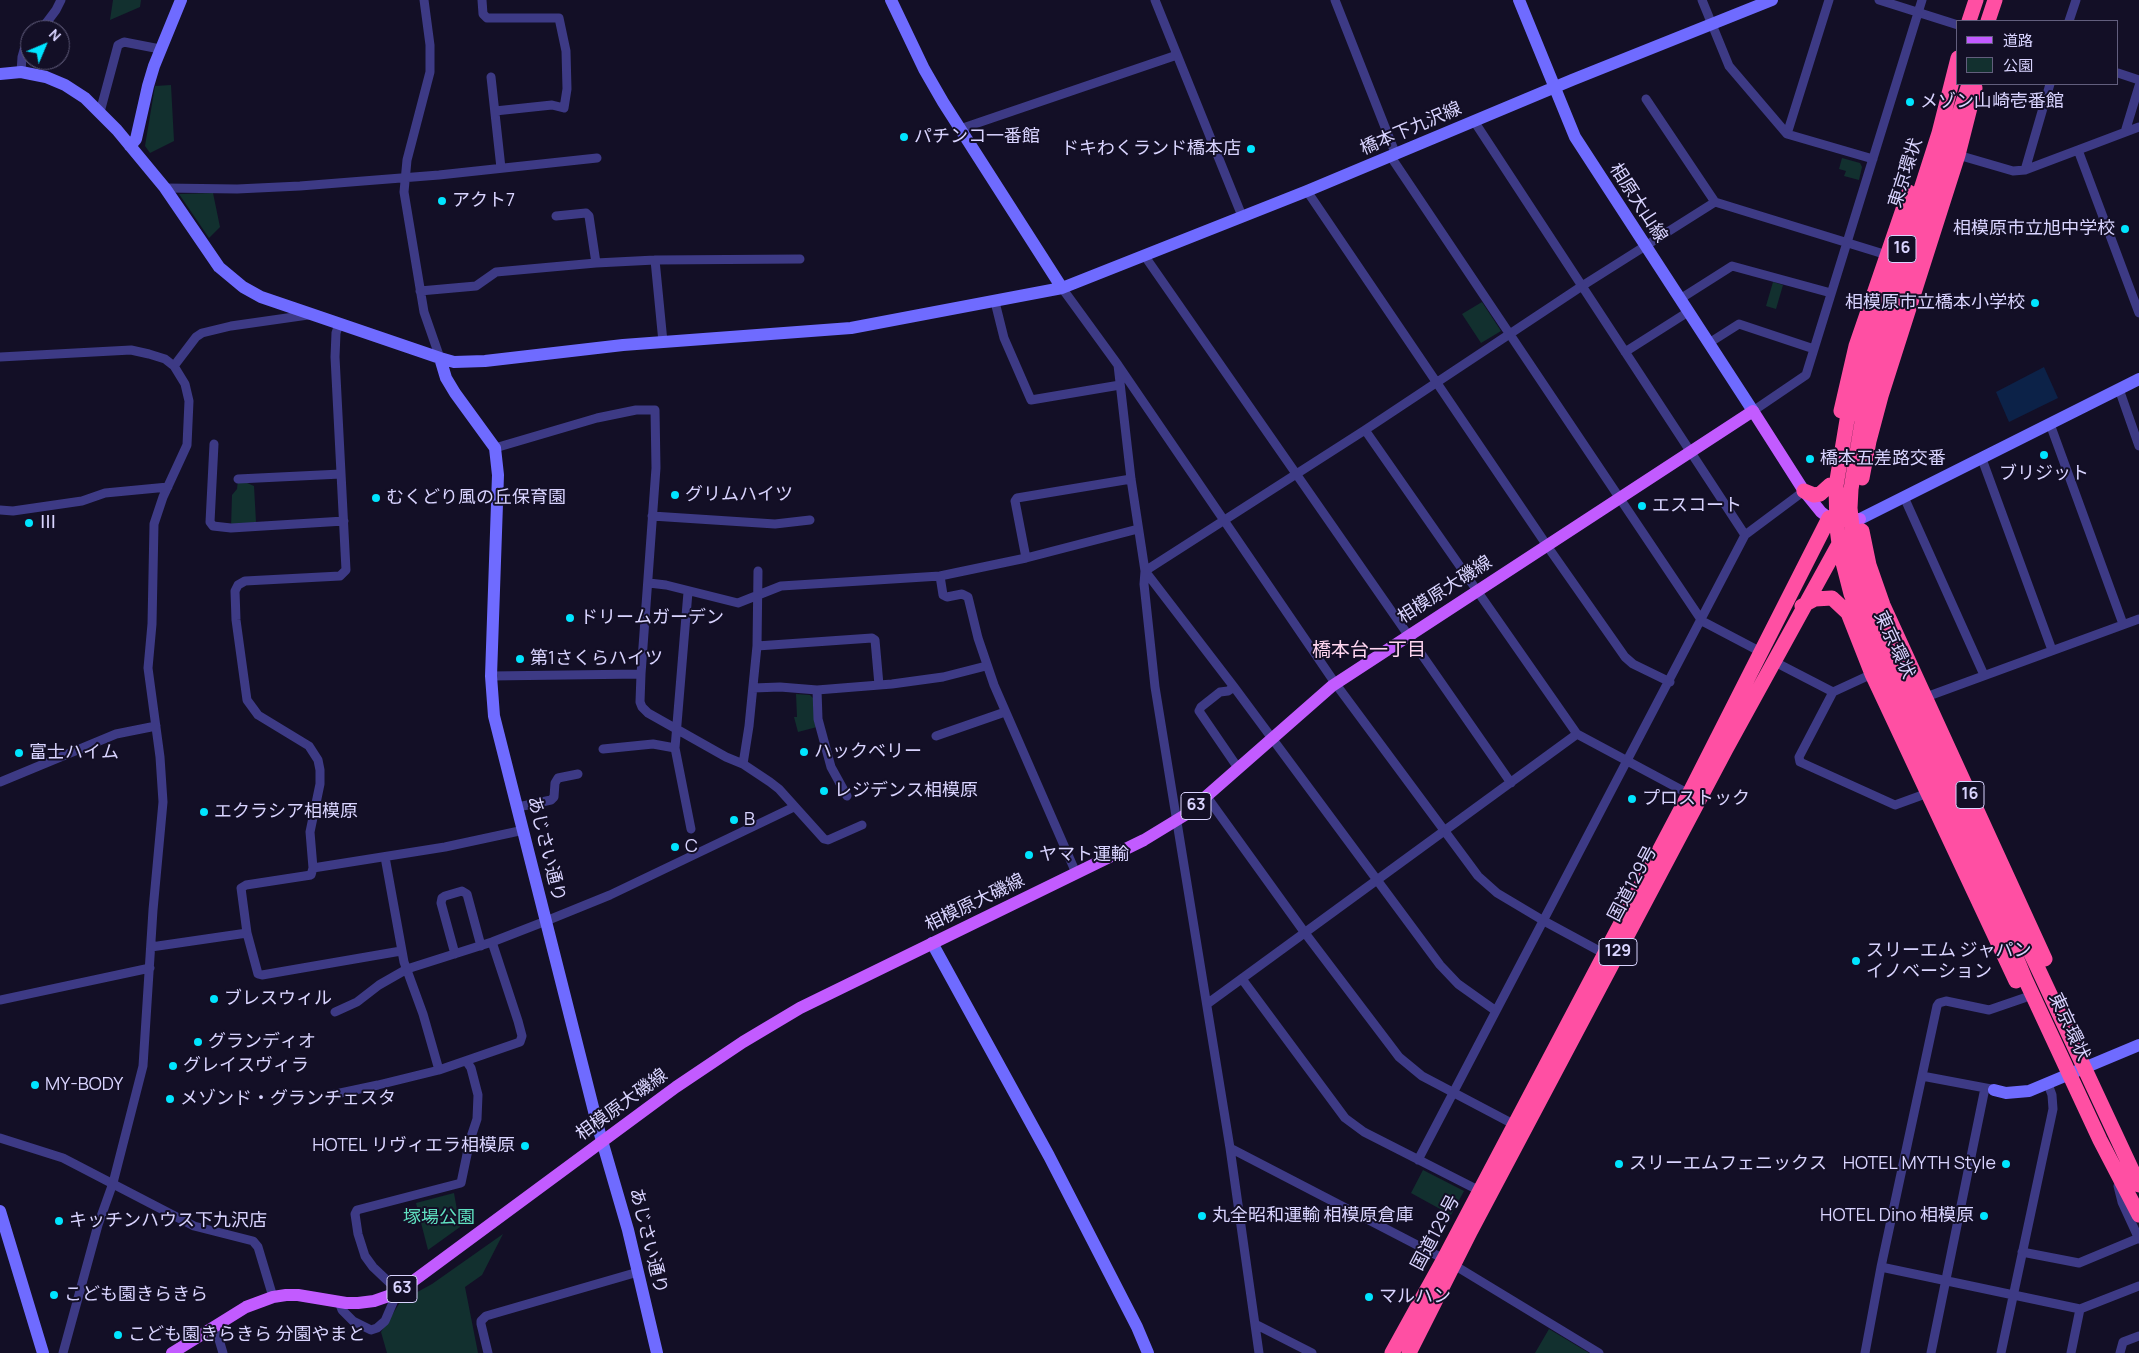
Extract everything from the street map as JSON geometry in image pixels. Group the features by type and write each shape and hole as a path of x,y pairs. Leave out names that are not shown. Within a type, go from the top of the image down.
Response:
{"highway":[{"path":"1969,20 1976,0"},
{"path":"1988,20 1995,0"},
{"path":"1956,62 1939,99 1856,346 1845,389 1830,485 1830,535 1832,553 1847,612 1872,674 2024,998 2061,1054"},
{"name":"東京環状","path":"1878,342 1956,66"},
{"name":"東京環状","path":"1969,85 1878,342 1847,420 1836,486 1836,528 1844,574 1851,594 1900,690 2138,1182"},
{"name":"16","path":"1976,85 1972,108 1958,155 1880,396 1862,473 1860,518 1863,541 1875,584 2087,1050 2084,1068"},
{"path":"1804,491 1814,495 1820,494 1830,485"},
{"name":"国道129号","path":"1392,1353 1449,1262 1767,657 1829,518"},
{"path":"1813,553 1830,535 1860,518"},
{"name":"国道129号","path":"1408,1353 1480,1191 1689,794 1767,657 1802,606 1842,538 1860,518"},
{"path":"1802,606 1815,599 1832,598 1847,612"},
{"name":"東京環状","path":"1900,690 2026,981 2139,1215"}],"main road":[{"path":"1753,411 1816,507 1829,518 1846,521 1860,518"},
{"name":"相模原大磯線","path":"172,1353 246,1307 272,1297 298,1295 339,1302 358,1303 374,1301 397,1293 676,1087 743,1042 800,1008 1144,840 1177,820 1207,797 1272,737 1335,683 1753,411"}],"street":[{"path":"48,20 61,0"},
{"path":"130,146 136,139 148,86 160,49 181,0"},
{"path":"424,0 430,45 430,67 406,160 404,178 405,207 424,312 440,358"},
{"path":"482,0 484,14 487,18 559,18 566,51 567,89 564,108 552,106 495,111"},
{"path":"891,0 924,68 960,129 1062,288 1118,365 1335,683 1444,831 1487,885 1544,921 1605,954"},
{"path":"1155,0 1242,216"},
{"path":"1335,0 1394,156 1509,334 1702,621 1833,692"},
{"name":"相原大山線","path":"1519,0 1578,142 1753,411"},
{"path":"1702,0 1730,66 1787,134 1873,159"},
{"name":"橋本下九沢線","path":"0,74 21,72 46,77 65,84 84,98 100,112 165,188 219,267 230,278 262,297 440,358 454,362 485,361 623,344 851,328 1062,288 1308,191 1554,88 1772,0"},
{"path":"1787,134 1817,32 1829,0"},
{"path":"1879,0 1956,24"},
{"path":"1753,411 1805,377 1922,0"},
{"path":"2069,20 2076,0"},
{"path":"100,112 118,45 124,42 160,49"},
{"path":"960,129 1177,55"},
{"path":"2119,74 2139,80"},
{"path":"491,77 501,168"},
{"path":"2025,170 2050,85"},
{"path":"2125,132 2139,86"},
{"path":"1646,99 1715,202 1887,255"},
{"path":"1474,121 1745,535"},
{"path":"1958,155 2013,171 2025,170 2139,127"},
{"path":"2078,150 2139,312"},
{"path":"165,188 237,189 404,178 597,158"},
{"path":"1308,191 1436,382 1625,657 1633,664 1670,682"},
{"path":"1145,571 1295,473 1365,430 1582,286 1715,202"},
{"path":"556,216 586,213 590,216 596,263"},
{"path":"1144,255 1511,783"},
{"path":"420,290 476,286 496,272 596,263 655,260 800,259"},
{"path":"655,260 663,342"},
{"path":"1680,299 1732,266 1831,293"},
{"path":"995,302 1004,338 1031,400 1120,385"},
{"path":"1625,352 1688,312"},
{"path":"174,366 196,337 202,334 231,326 310,314"},
{"path":"339,324 336,333 336,357 345,574 340,576 246,581 238,585 235,591 240,658 247,700 258,715 309,746 315,753 320,766 320,784 310,832 313,868 311,875 243,886 241,892 247,933 256,972 259,975 401,951"},
{"path":"1709,343 1739,324 1814,349"},
{"path":"0,357 131,350 157,356 174,366 183,379 188,393 189,433 182,459 168,487 154,524 152,624 148,663 160,756 163,802 143,1066 113,1183 98,1225 63,1353"},
{"name":"あじさい通り","path":"440,358 446,378 455,393 495,448 498,474 491,676 494,716 602,1142 612,1172 638,1272 657,1353"},
{"path":"1118,365 1131,479 1145,571 1144,584 1155,687 1230,1148 1259,1353"},
{"path":"1860,518 1982,459 2139,379"},
{"path":"2119,389 2139,446"},
{"path":"495,448 597,418 636,410 653,409 656,412 656,468 641,674 640,702 642,707 648,713 726,757 743,764 775,785 824,839 828,840 862,824"},
{"path":"2050,424 2123,624"},
{"path":"1365,430 1577,734 1689,794"},
{"path":"214,444 210,522 213,526 231,528 344,521"},
{"path":"1982,459 2052,650"},
{"path":"238,479 341,474"},
{"path":"1026,558 1015,501 1017,498 1131,479"},
{"path":"0,510 13,511 82,501 105,493 168,487"},
{"path":"1418,1160 1702,621 1745,535 1804,491"},
{"path":"1904,497 1984,676"},
{"path":"652,516 775,524 810,520"},
{"path":"649,583 666,585 738,603 781,586 940,576 1026,558 1138,529"},
{"path":"743,764 757,646 758,571"},
{"path":"1145,571 1272,737 1449,976 1496,1011"},
{"path":"940,576 943,595 947,597 962,594 968,597 986,666 1076,873"},
{"path":"688,592 675,748 691,829"},
{"path":"1926,697 2139,618"},
{"path":"757,646 872,638 875,640 879,685"},
{"path":"753,688 780,687 817,690 879,685 943,677 986,666"},
{"path":"491,676 641,674"},
{"path":"1872,674 1833,692 1799,757 1800,762 1896,805 1928,793"},
{"path":"1234,687 1228,692 1220,692 1201,707 1199,711 1238,768"},
{"path":"817,690 818,719 831,768 847,796"},
{"path":"936,736 1005,712"},
{"path":"0,782 116,734 156,726"},
{"path":"1207,1004 1577,734"},
{"path":"603,749 652,744 675,748"},
{"path":"518,807 550,800 554,797 555,783 558,778 578,774"},
{"path":"1207,797 1305,933 1400,1058 1422,1076 1515,1125"},
{"path":"335,1012 357,1002 379,985 407,969 492,942 610,895 794,807"},
{"path":"313,868 445,847 524,830"},
{"path":"385,857 401,951 439,1070"},
{"path":"455,954 441,903 442,898 445,896 462,891 467,894 481,946"},
{"path":"151,947 247,933"},
{"path":"331,1095 467,1062 473,1057 516,1044 522,1040 518,1021 492,942"},
{"path":"932,943 1049,1156 1137,1327 1148,1353"},
{"path":"0,1000 150,968"},
{"path":"1242,979 1345,1118 1364,1132 1480,1191"},
{"path":"1865,1353 1881,1267 1939,1003 1946,1001 1987,1010 2024,998"},
{"path":"1922,1076 2017,1093 2048,1084 2139,1045"},
{"path":"339,1302 342,1310 353,1322 371,1330 377,1328 385,1321 397,1293 392,1284 373,1267 365,1256 358,1234 355,1212 358,1209 461,1183 470,1140 477,1119 478,1095 471,1068 467,1062"},
{"path":"2001,1353 2052,1109 2052,1095 2048,1084"},
{"path":"1931,1353 1990,1089"},
{"path":"0,1138 63,1158 194,1226 253,1241 258,1247 272,1297"},
{"path":"1230,1148 1449,1262 1599,1353"},
{"path":"2022,1252 2079,1263 2139,1238 2122,1202 2114,1165"},
{"path":"0,1212 43,1353"},
{"path":"1881,1267 2080,1309 2139,1286"},
{"path":"488,1353 481,1324 481,1321 486,1316 638,1272"},
{"path":"2071,1353 2080,1309"},
{"path":"1255,1324 1312,1353"},
{"path":"215,1326 223,1353"},
{"path":"2120,1353 2123,1342 2139,1336"}],"green space":[{"path":"113,0 141,0 140,7 110,20"},
{"path":"171,85 174,141 150,153 145,146 155,86"},
{"path":"1842,158 1860,163 1862,167 1859,180 1844,176 1846,171 1839,169"},
{"path":"213,193 220,227 209,238 179,194"},
{"path":"1773,282 1783,285 1776,309 1766,306"},
{"path":"1482,302 1501,331 1481,343 1462,314"},
{"path":"238,479 254,486 256,522 231,528 232,495 237,489"},
{"path":"796,694 810,695 813,698 817,727 798,732 794,717 797,717"},
{"path":"1423,1170 1464,1191 1451,1215 1411,1193"},
{"name":"塚場公園","path":"454,1193 460,1227 428,1250 416,1203"},
{"path":"503,1234 482,1275 465,1287 478,1353 387,1353 381,1332 401,1301 432,1284"},
{"path":"1549,1329 1589,1353 1535,1353"}],"water":[{"path":"2044,367 2058,398 2009,422 1996,392"}],"place":[{"name":"メゾン山崎壱番館","path":"1910,102"},
{"name":"パチンコ一番館","path":"904,137"},
{"name":"ドキわくランド橋本店","path":"1251,149"},
{"name":"アクト7","path":"442,201"},
{"name":"相模原市立旭中学校","path":"2125,229"},
{"name":"相模原市立橋本小学校","path":"2035,303"},
{"name":"ブリジット","path":"2044,455"},
{"name":"橋本五差路交番","path":"1810,459"},
{"name":"グリムハイツ","path":"675,495"},
{"name":"むくどり風の丘保育園","path":"376,498"},
{"name":"エスコート","path":"1642,506"},
{"name":"Ⅲ","path":"29,523"},
{"name":"ドリームガーデン","path":"570,618"},
{"name":"第1さくらハイツ","path":"520,659"},
{"name":"ハックベリー","path":"804,752"},
{"name":"富士ハイム","path":"19,753"},
{"name":"レジデンス相模原","path":"824,791"},
{"name":"プロストック","path":"1632,799"},
{"name":"エクラシア相模原","path":"204,812"},
{"name":"B","path":"734,820"},
{"name":"C","path":"675,847"},
{"name":"ヤマト運輸","path":"1029,855"},
{"name":"スリーエム ジャパン イノベーション","path":"1856,961"},
{"name":"ブレスウィル","path":"214,999"},
{"name":"グランディオ","path":"198,1042"},
{"name":"グレイスヴィラ","path":"173,1066"},
{"name":"MY-BODY","path":"35,1085"},
{"name":"メゾンド・グランチェスタ","path":"170,1099"},
{"name":"HOTEL リヴィエラ相模原","path":"525,1146"},
{"name":"スリーエムフェニックス","path":"1619,1164"},
{"name":"HOTEL MYTH Style","path":"2006,1164"},
{"name":"丸全昭和運輸 相模原倉庫","path":"1202,1216"},
{"name":"HOTEL Dino 相模原","path":"1984,1216"},
{"name":"キッチンハウス下九沢店","path":"59,1221"},
{"name":"こども園きらきら","path":"54,1295"},
{"name":"マルハン","path":"1369,1297"},
{"name":"こども園きらきら 分園やまと","path":"118,1335"}],"district":[{"name":"橋本台一丁目","path":"1369,651"}]}
